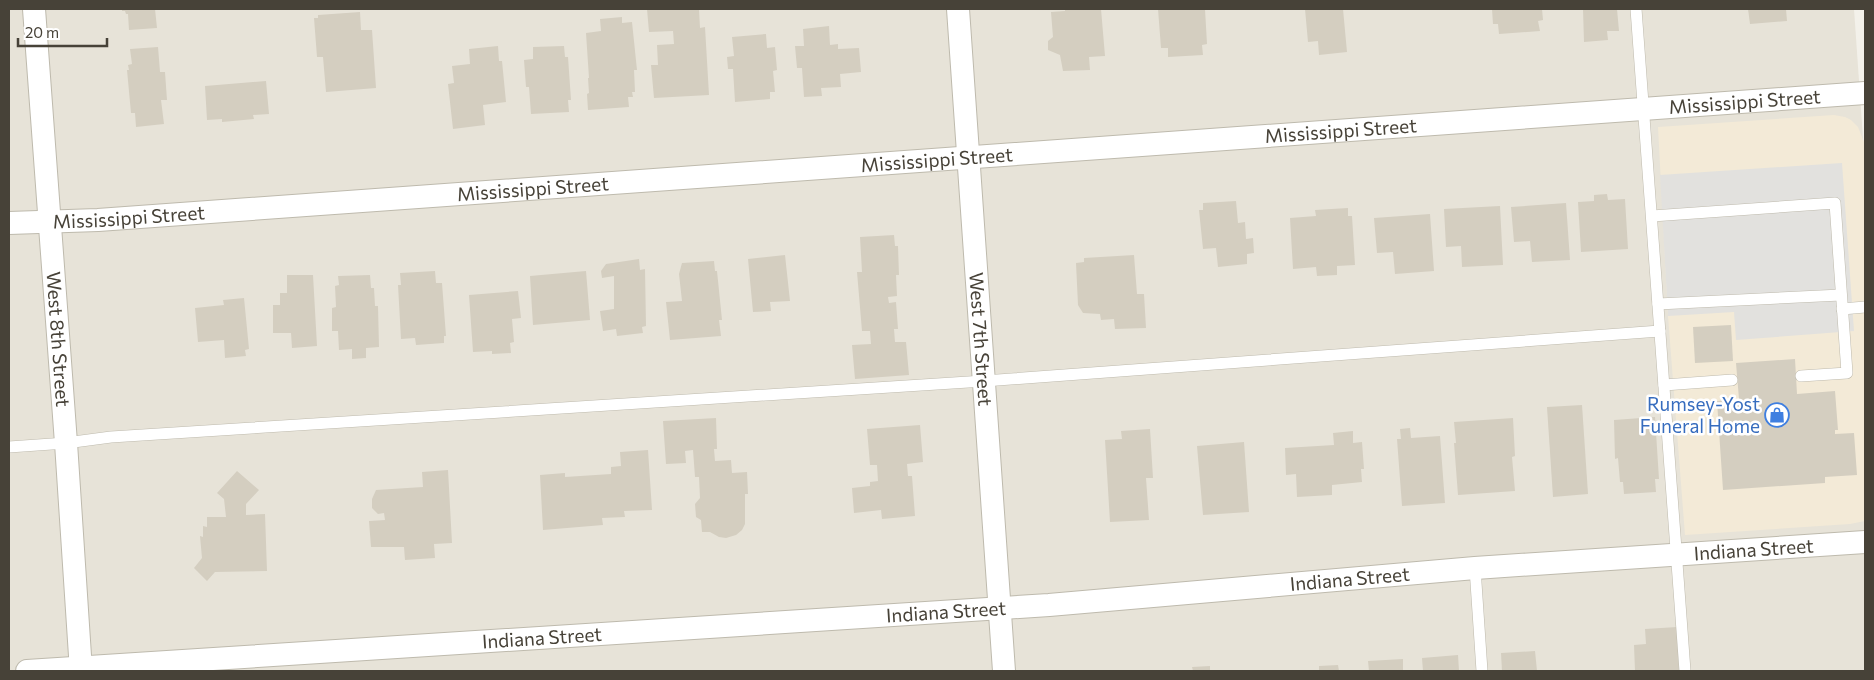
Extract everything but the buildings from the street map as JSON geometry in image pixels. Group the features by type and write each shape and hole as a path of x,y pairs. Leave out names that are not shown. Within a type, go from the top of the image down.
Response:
{"street":[{"name":"West 8th Street","path":"34,9 66,443 80,670"},
{"name":"West 7th Street","path":"958,9 1004,671"},
{"name":"Mississippi Street","path":"9,224 1865,93"},
{"name":"Indiana Street","path":"27,671 80,670 1000,608 1475,568 1865,542"}],"lane":[{"path":"1636,9 1685,671"},
{"path":"1652,216 1835,203 1846,373 1801,376"},
{"path":"1658,304 1841,295"},
{"path":"1842,309 1865,307"},
{"path":"9,447 66,443 111,437 984,381 1660,331"},
{"path":"1664,385 1732,380"},
{"path":"1475,568 1482,671"}],"shaded area":[{"path":"9,9 1854,9 1865,167 1865,671 9,671"},
{"path":"1834,115 1851,120 1858,127 1864,142 1865,521 1850,524 1685,535 1668,316 1658,127"},
{"path":"1842,163 1854,331 1736,340 1734,312 1668,316 1660,175"}],"place":[{"name":"Rumsey-Yost Funeral Home","path":"1777,415"}]}
